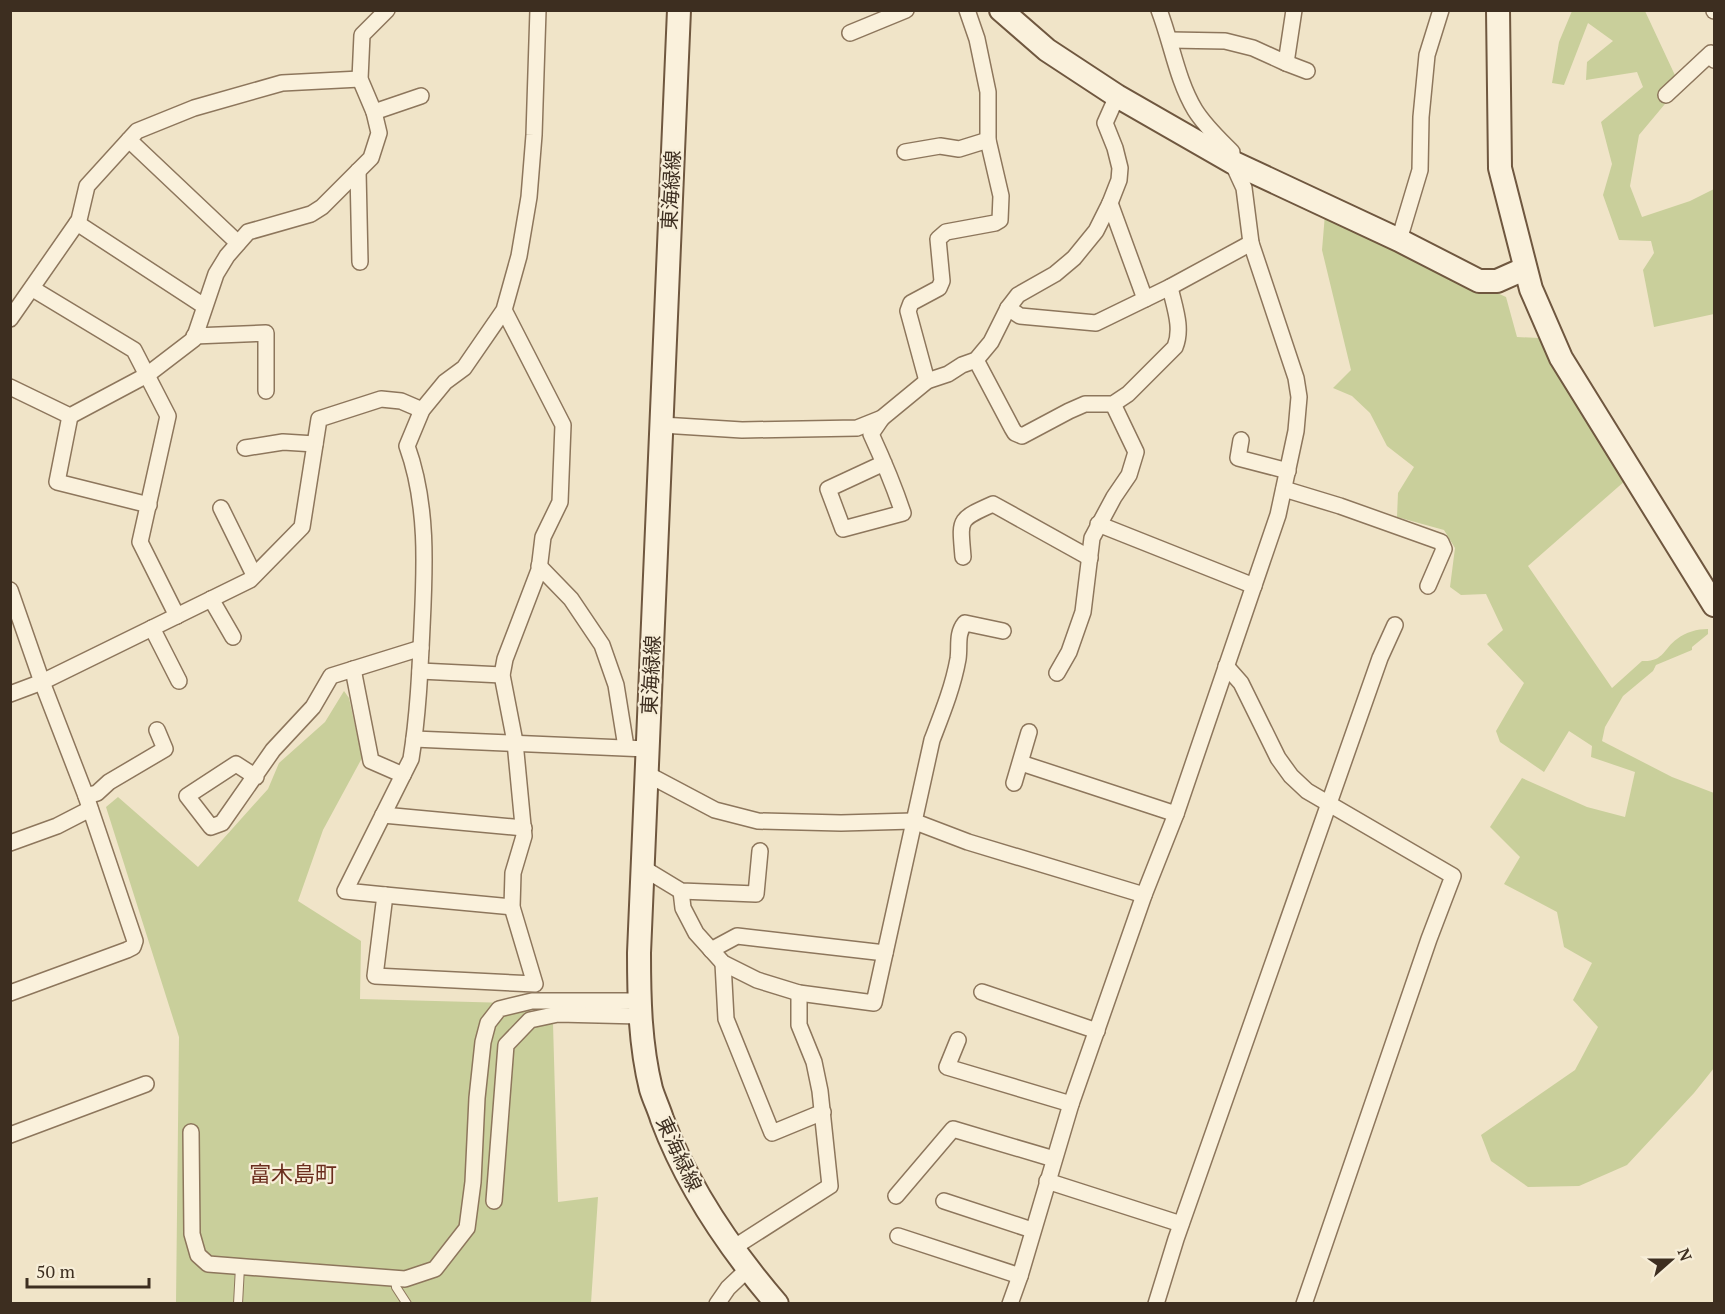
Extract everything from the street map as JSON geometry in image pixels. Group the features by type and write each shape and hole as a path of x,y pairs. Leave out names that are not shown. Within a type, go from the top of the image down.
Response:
{"main road":[{"name":"東海緑線","path":"679,10 662,425 637,748 647,774 639,1009 651,1089 681,1165 704,1206 748,1269 777,1304"},
{"path":"1001,10 1047,50 1118,96 1232,162 1400,240 1479,281 1497,281 1524,269"},
{"path":"1498,10 1500,168 1524,269 1531,289 1561,358 1714,605"}],"street":[{"path":"70,416 147,375 183,348 194,336 216,274 227,256 248,232 311,214 322,207 371,158 379,133 374,112 360,79 363,35 387,10"},
{"path":"512,907 345,891 411,759 420,671 425,550 416,470 407,447 422,410 445,382 464,368 504,310 519,256 529,197 534,135 538,10"},
{"path":"850,33 906,10"},
{"path":"927,381 908,312 911,303 939,288 942,281 938,239 946,232 1000,220 1001,196 988,141 988,92 967,10"},
{"path":"1010,1304 1071,1104 1144,895 1176,814 1278,515 1296,431 1299,397 1296,378 1251,243 1244,188 1232,162 1232,152 1196,111 1178,71 1159,10"},
{"path":"1286,63 1294,10"},
{"path":"1400,240 1420,170 1421,117 1428,55 1441,10"},
{"path":"1170,40 1225,42 1253,48 1307,71"},
{"path":"1666,95 1713,54"},
{"path":"10,319 77,223 87,186 137,131 194,108 282,83 360,79"},
{"path":"374,112 421,96"},
{"path":"884,463 828,489 843,529 903,513 884,463 871,434 882,418 927,381 948,374 976,360 991,342 1008,308 1018,296 1055,274 1074,258 1096,231 1119,180 1120,168 1105,123 1118,96"},
{"path":"129,140 238,243"},
{"path":"905,152 940,146 959,149 988,141"},
{"path":"358,171 360,262"},
{"path":"1110,203 1145,299"},
{"path":"77,223 204,306"},
{"path":"1008,308 1020,316 1096,323 1251,243"},
{"path":"976,360 1012,429 1022,436 1085,404 1113,404 1128,394 1175,347 1179,338 1179,326 1170,286"},
{"path":"33,289 134,350 168,416 140,542 177,616"},
{"path":"385,895 375,976 535,984 512,907 513,873 524,836 524,828 515,742 502,675 539,566 543,537 561,502 563,425 504,310"},
{"path":"194,336 266,333 266,391"},
{"path":"10,387 70,416"},
{"path":"10,694 42,682 250,580 302,527 319,419 381,399 401,401 422,410"},
{"path":"1057,673 1069,652 1083,612 1092,538 1098,524 1129,475 1136,452 1113,404"},
{"path":"70,416 57,482 149,505"},
{"path":"662,425 742,430 857,428 882,418"},
{"path":"1241,440 1238,458 1288,471"},
{"path":"245,448 283,441 315,444"},
{"path":"1284,489 1442,542 1444,549 1428,586"},
{"path":"963,557 960,526 967,516 993,504 1090,558"},
{"path":"221,508 254,575"},
{"path":"1098,524 1254,586"},
{"path":"414,740 637,748 602,645 571,599 539,566"},
{"path":"10,590 88,803 135,941 133,947 10,993"},
{"path":"211,599 233,637"},
{"path":"681,891 683,908 696,933 723,963 757,980 799,993 874,1003 932,740 945,706 958,658 959,629 965,623 1003,632"},
{"path":"1156,1304 1181,1224 1380,658 1395,625"},
{"path":"152,628 179,681"},
{"path":"256,777 236,764 187,796 211,827 222,823 256,777 273,750 313,707 331,676 421,648"},
{"path":"1226,666 1241,683 1278,758 1291,776 1308,791 1453,876 1429,939 1304,1304"},
{"path":"353,669 371,761 403,775"},
{"path":"420,671 502,675"},
{"path":"10,843 57,826 88,803 109,782 165,749 157,730"},
{"path":"1014,783 1029,732"},
{"path":"1021,763 1176,814"},
{"path":"647,774 715,810 759,821 840,823 913,821 968,842 1144,895"},
{"path":"382,815 524,828"},
{"path":"643,868 681,891 756,894 760,851"},
{"path":"711,950 737,936 885,953"},
{"path":"723,963 726,1018 772,1133 823,1112"},
{"path":"982,992 1097,1031"},
{"path":"734,1248 830,1186 823,1112 814,1062 799,1025 799,993"},
{"path":"191,1132 192,1234 198,1255 208,1264 405,1280 435,1269 467,1228 473,1182 477,1098 483,1042 488,1023 499,1009 532,1001 639,1009"},
{"path":"494,1201 506,1044 530,1020 558,1014 639,1009"},
{"path":"957,1040 947,1066 1071,1104"},
{"path":"10,1135 146,1084"},
{"path":"896,1196 953,1129 1054,1159"},
{"path":"1047,1181 1181,1224"},
{"path":"944,1201 1032,1230"},
{"path":"898,1236 1020,1276"},
{"path":"717,1304 728,1288 748,1269"}],"lane":[{"path":"238,1304 240,1267"},
{"path":"394,1278 396,1287 407,1304"}],"green space":[{"path":"1572,11 1645,11 1680,86 1639,135 1630,186 1642,217 1690,201 1714,189 1714,314 1654,327 1643,270 1654,253 1651,241 1619,240 1603,195 1612,164 1601,122 1643,87 1637,72 1586,80 1587,62 1613,41 1588,23 1564,85 1552,83 1559,42"},
{"path":"1325,214 1506,297 1517,337 1539,338 1626,480 1528,566 1612,688 1642,661 1659,657 1680,637 1692,631 1708,629 1708,634 1692,647 1692,650 1656,665 1653,671 1623,696 1605,727 1602,741 1672,777 1714,793 1714,1068 1694,1093 1627,1165 1579,1186 1528,1187 1491,1161 1481,1135 1575,1070 1598,1027 1573,1000 1592,963 1564,947 1557,912 1504,884 1520,857 1490,827 1522,778 1587,807 1625,817 1635,772 1591,757 1592,746 1569,731 1544,772 1500,742 1496,731 1524,683 1487,644 1503,630 1486,594 1461,595 1450,587 1455,548 1444,530 1397,517 1398,493 1414,467 1387,446 1370,413 1352,396 1333,388 1351,370 1322,250"},
{"path":"344,691 349,698 362,758 323,830 298,901 361,941 360,999 511,1003 553,1023 558,1202 598,1197 591,1303 176,1303 179,1037 106,807 118,797 198,867 268,789 279,763 325,722"}],"district":[{"name":"富木島町","path":"293,1174"}]}
